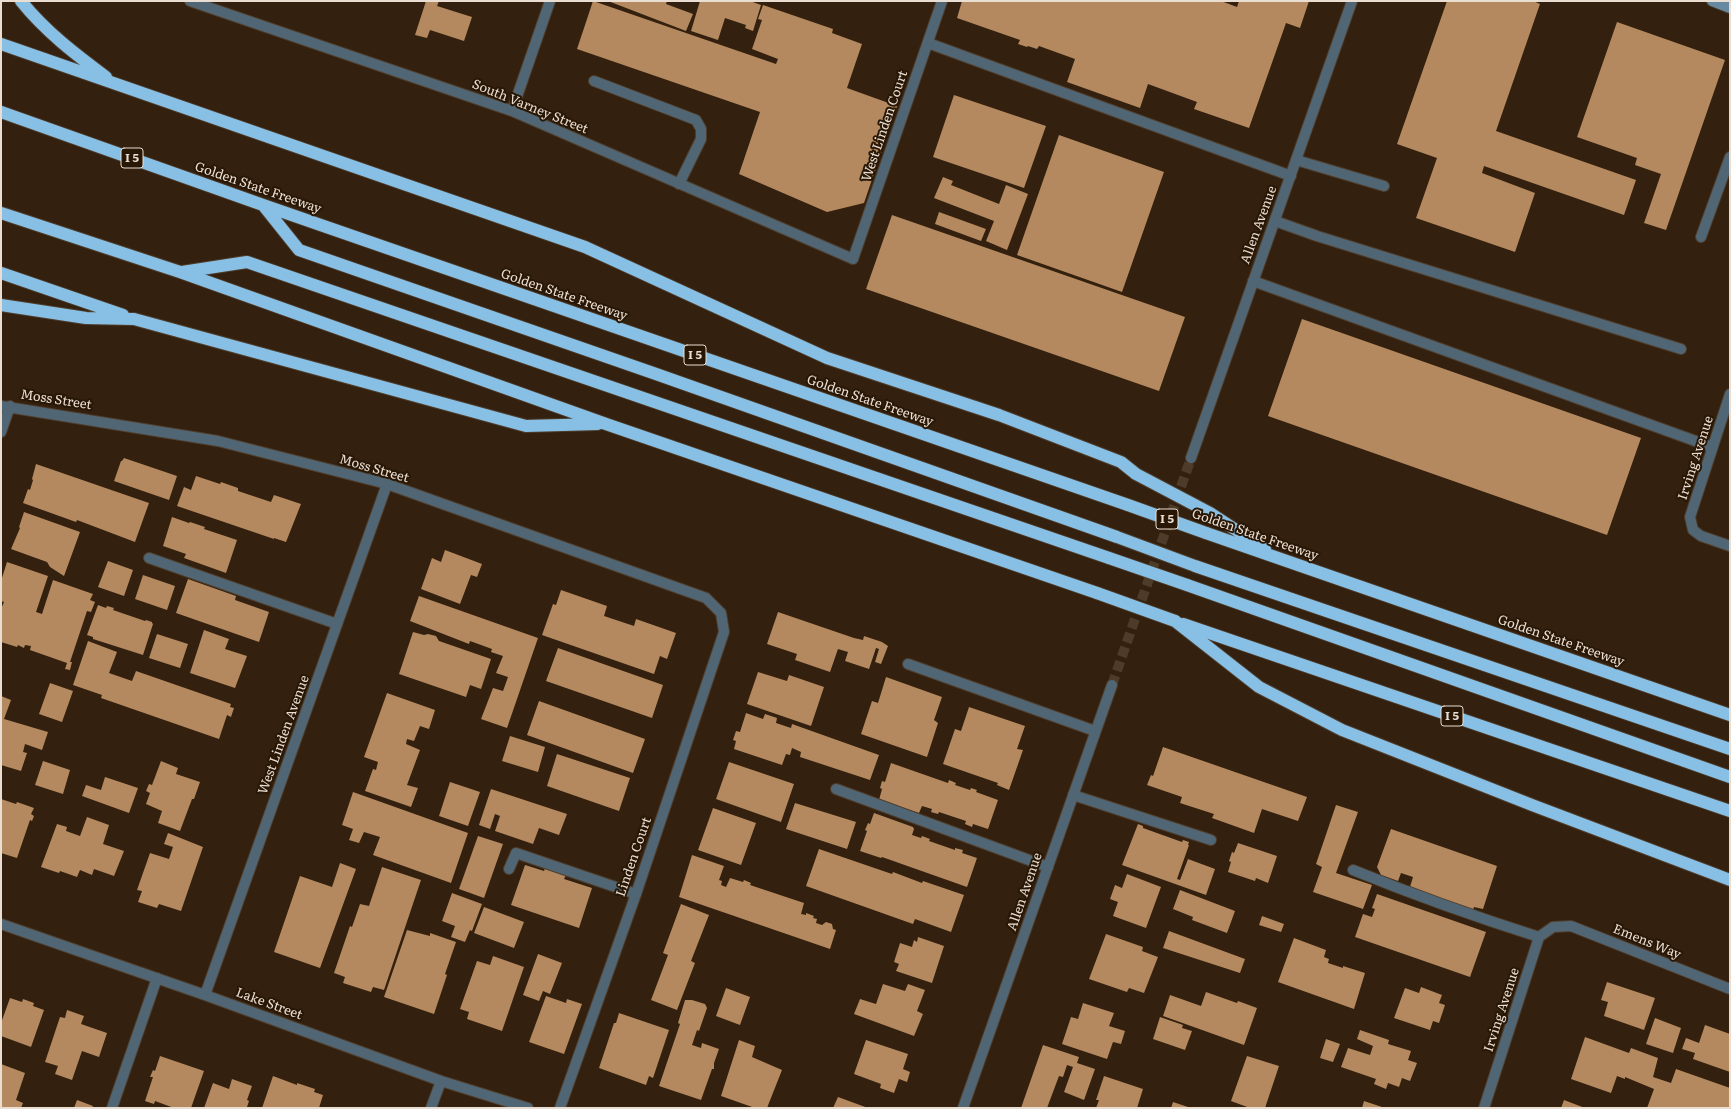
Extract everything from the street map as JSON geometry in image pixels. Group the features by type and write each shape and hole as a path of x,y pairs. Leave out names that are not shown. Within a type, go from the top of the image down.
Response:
{"highway":[{"path":"21,1 36,19 70,50 116,85"},
{"path":"1,44 585,247 827,358 999,416 1121,462 1136,474 1210,513 1281,559"},
{"name":"Golden State Freeway","path":"1,112 263,205 1730,715"},
{"path":"263,205 300,250 648,371 1195,566 1730,749"},
{"name":"I 5","path":"1,213 180,272 606,424 1730,811"},
{"path":"180,272 247,262 1187,585 1730,777"},
{"path":"1,274 134,318 526,426 606,424"},
{"path":"1,305 86,318 134,318"},
{"path":"1175,620 1259,687 1342,730 1532,805 1730,880"},
{"path":"1674,695 1730,707"}],"street":[{"name":"South Varney Street","path":"190,1 512,111 853,259"},
{"path":"512,111 550,1"},
{"name":"West Linden Court","path":"853,259 942,1"},
{"name":"Allen Avenue","path":"1191,458 1352,1"},
{"path":"1712,1 1730,8"},
{"path":"928,43 1291,176"},
{"path":"594,81 696,120 701,129 701,138 679,184"},
{"path":"1702,237 1730,157"},
{"path":"1296,160 1384,186"},
{"path":"1275,221 1681,349"},
{"path":"1253,281 1712,447"},
{"name":"Irving Avenue","path":"1730,394 1690,517 1693,530 1701,536 1730,546"},
{"path":"1,432 6,406"},
{"name":"Moss Street","path":"6,406 218,441 387,484 706,598 721,613"},
{"name":"West Linden Avenue","path":"206,995 387,484"},
{"path":"149,558 337,624"},
{"name":"Linden Court","path":"560,1108 636,894 724,632 721,613"},
{"path":"908,664 1095,731"},
{"name":"Allen Avenue","path":"963,1108 1112,685"},
{"path":"836,789 1048,867"},
{"path":"1073,795 1211,840"},
{"path":"509,869 516,853 636,894"},
{"path":"1353,870 1403,890 1490,921 1539,936"},
{"name":"Lake Street","path":"1,924 206,995 441,1081 528,1108"},
{"name":"Emens Way","path":"1539,936 1553,926 1571,926 1730,989"},
{"name":"Irving Avenue","path":"1484,1108 1539,936"},
{"path":"112,1108 157,978"},
{"path":"431,1108 441,1081"}],"building":[{"path":"426,1 439,1 437,6 472,17 464,41 430,30 427,38 415,35"},
{"path":"593,1 776,64 778,59 752,49 762,20 758,19 763,5 833,29 832,33 862,44 847,88 897,106 864,203 827,212 739,174 760,112 577,49"},
{"path":"608,1 667,1 666,4 693,14 686,31"},
{"path":"700,1 750,1 761,5 753,31 745,28 746,25 725,18 718,40 691,31"},
{"path":"962,1 1221,1 1237,7 1239,1 1309,1 1300,28 1286,23 1249,128 1194,109 1197,102 1148,84 1140,108 1067,82 1075,59 1039,46 1037,49 1018,44 1020,40 957,18"},
{"path":"1447,1 1533,1 1540,4 1496,131 1636,180 1624,215 1484,166 1482,173 1535,193 1515,252 1416,218 1437,158 1397,144"},
{"path":"1617,22 1725,60 1666,230 1644,223 1661,174 1635,165 1637,158 1577,137"},
{"path":"954,95 1046,126 1024,188 933,157"},
{"path":"1059,135 1164,172 1122,292 1017,255"},
{"path":"943,177 953,181 951,185 999,204 1006,185 1028,194 1007,250 986,241 994,221 934,198"},
{"path":"939,212 986,229 981,241 935,224"},
{"path":"892,215 1185,317 1159,391 866,289"},
{"path":"1302,319 1641,438 1607,535 1268,416"},
{"path":"124,458 177,476 169,500 114,481 121,461"},
{"path":"36,464 149,503 135,542 77,520 76,522 23,503 28,489 30,490"},
{"path":"196,476 220,484 221,482 238,488 238,491 271,502 274,495 301,504 286,542 177,506 184,487 191,490"},
{"path":"24,512 80,532 64,576 50,567 47,562 11,549 20,528 19,527"},
{"path":"172,517 205,527 204,529 237,540 226,573 184,558 186,554 163,546"},
{"path":"445,550 482,564 477,577 471,575 460,604 421,589 432,558 441,562"},
{"path":"108,561 133,570 124,596 98,587"},
{"path":"7,562 48,576 36,612 42,614 53,580 93,594 90,600 95,602 91,612 87,611 70,662 72,662 70,670 65,669 67,663 30,650 31,646 25,645 24,648 18,645 17,647 1,642 1,609 4,602 1,601 1,581"},
{"path":"143,575 175,586 167,610 135,599"},
{"path":"188,579 236,596 235,600 269,612 259,642 176,613"},
{"path":"561,590 607,606 604,616 634,626 636,619 676,633 667,659 660,656 654,674 542,635 553,604 556,605"},
{"path":"419,596 538,638 507,728 481,719 493,688 503,691 508,677 496,673 503,656 491,652 492,649 470,641 469,644 410,621"},
{"path":"98,605 106,608 107,606 114,608 113,610 152,622 153,624 143,655 93,639 93,637 87,635"},
{"path":"778,612 854,638 863,640 864,636 882,642 888,646 881,664 875,662 879,649 876,648 869,669 845,661 848,652 838,649 830,672 795,660 797,654 767,644"},
{"path":"204,630 229,639 225,649 247,656 235,688 190,673"},
{"path":"413,632 436,636 439,641 491,659 481,689 470,685 466,697 399,674"},
{"path":"157,634 188,644 180,668 149,658"},
{"path":"88,641 117,652 109,673 132,681 136,671 231,704 230,707 234,708 231,717 227,715 219,739 101,698 102,695 73,685"},
{"path":"558,648 663,685 652,718 546,681"},
{"path":"758,672 787,681 789,675 824,687 811,726 747,704"},
{"path":"886,677 942,697 934,720 938,723 927,757 861,734 872,701 878,703"},
{"path":"50,683 73,691 62,722 39,714"},
{"path":"387,693 435,710 429,729 420,726 414,741 407,739 406,744 420,750 407,785 418,788 411,807 365,791 373,769 376,770 378,762 364,757"},
{"path":"1,696 11,700 4,719 48,732 42,750 25,744 23,752 27,753 21,771 1,765"},
{"path":"539,701 645,739 633,773 527,735"},
{"path":"969,707 1025,726 1017,749 1023,750 1009,790 997,785 998,783 943,764 955,729 961,731"},
{"path":"746,713 763,719 765,714 777,718 776,723 791,728 792,724 879,755 870,780 800,757 801,752 792,748 790,755 786,754 782,765 734,749 736,741 733,740 736,731 740,732"},
{"path":"510,736 545,747 538,772 502,761"},
{"path":"1163,747 1307,797 1298,821 1262,809 1254,833 1212,818 1214,814 1180,803 1182,797 1147,785 1151,775 1153,776"},
{"path":"557,754 630,778 619,811 547,786"},
{"path":"43,761 70,770 63,794 35,785"},
{"path":"161,761 178,768 176,774 200,782 180,831 158,823 162,811 146,804 150,793 146,791 149,784 152,785"},
{"path":"729,762 794,784 781,822 716,799"},
{"path":"891,763 948,783 949,780 956,783 955,785 970,790 971,788 977,790 976,792 998,800 988,829 973,824 972,827 965,824 966,821 939,812 938,814 931,812 932,809 922,806 919,813 879,800 882,789 880,788 882,781 885,782"},
{"path":"105,777 138,788 129,813 82,796 86,785 101,790"},
{"path":"450,782 480,792 468,826 439,816"},
{"path":"491,789 567,814 559,835 539,828 533,844 495,831 500,816 495,814 490,829 479,825"},
{"path":"353,792 468,833 451,883 373,855 380,837 364,832 359,843 349,840 353,829 342,825"},
{"path":"1,799 16,804 17,802 34,808 31,814 34,816 32,821 30,820 17,858 1,853"},
{"path":"795,803 856,822 847,849 786,829"},
{"path":"1336,805 1358,812 1336,873 1372,885 1363,909 1313,892 1322,867 1316,864"},
{"path":"713,808 756,823 741,865 698,850"},
{"path":"874,813 913,827 914,829 912,835 921,838 922,836 930,839 929,841 955,850 955,848 963,850 962,853 977,858 967,887 882,857 881,858 860,851 867,831 865,830 868,823 870,824"},
{"path":"87,817 109,825 103,844 124,851 114,876 94,869 92,875 80,870 77,877 60,871 59,873 41,867 57,824 67,827 66,831 80,836"},
{"path":"1138,824 1143,826 1143,828 1182,842 1183,840 1189,842 1177,879 1180,880 1188,859 1215,869 1206,895 1122,865"},
{"path":"1391,829 1497,866 1483,909 1474,907 1472,913 1409,890 1413,877 1401,873 1398,881 1381,875 1377,867"},
{"path":"168,833 203,847 181,911 159,904 157,908 138,902 142,891 137,890 150,853 169,859 173,847 164,844"},
{"path":"478,836 503,844 484,898 459,889"},
{"path":"1238,843 1277,856 1268,883 1256,878 1255,881 1228,872 1232,852 1234,853"},
{"path":"819,849 892,874 893,872 922,883 923,881 964,895 951,932 915,919 913,924 806,886"},
{"path":"692,855 724,866 719,880 722,881 721,885 726,887 730,878 743,882 744,880 751,883 750,885 804,903 801,914 806,915 806,913 814,916 813,918 817,919 816,923 822,925 826,922 832,924 833,929 836,930 830,949 679,897"},
{"path":"340,863 356,869 320,968 274,952 300,876 332,887"},
{"path":"525,865 544,871 545,868 566,875 564,879 592,888 579,928 511,905"},
{"path":"382,867 421,880 384,990 373,987 371,992 343,983 345,977 334,973 350,926 352,927 360,904 369,906"},
{"path":"1127,874 1161,887 1146,928 1113,916 1118,902 1110,899 1115,885 1122,888"},
{"path":"1180,890 1235,911 1227,933 1192,920 1193,917 1173,909"},
{"path":"452,893 482,904 472,931 470,930 465,942 451,937 455,926 442,921"},
{"path":"1377,894 1486,932 1470,977 1355,937 1363,914 1372,917 1375,909 1372,908"},
{"path":"681,904 709,915 691,961 695,963 677,1010 651,1000 668,955 663,953"},
{"path":"484,907 524,922 514,948 474,933"},
{"path":"1262,916 1284,924 1281,932 1259,925"},
{"path":"407,930 430,936 430,933 456,942 434,1014 384,997"},
{"path":"1169,931 1245,959 1240,973 1163,948"},
{"path":"1106,934 1143,947 1142,951 1158,957 1144,993 1129,988 1127,992 1089,979"},
{"path":"918,937 944,946 932,983 896,971 899,964 894,962 900,943 912,947 914,940 917,942"},
{"path":"1294,938 1326,950 1324,957 1329,959 1328,963 1365,973 1354,1009 1278,982"},
{"path":"538,954 562,963 550,994 543,991 539,1001 523,995"},
{"path":"493,956 524,967 502,1031 467,1019 469,1012 460,1009 477,961 490,965"},
{"path":"1607,982 1655,998 1644,1030 1604,1016 1608,1002 1601,1000"},
{"path":"883,984 905,991 908,984 925,990 917,1011 923,1014 914,1036 854,1014 860,999 876,1004"},
{"path":"1421,987 1442,995 1439,1003 1445,1005 1439,1023 1433,1021 1430,1030 1394,1018 1405,988 1419,993"},
{"path":"726,988 750,997 740,1025 716,1016"},
{"path":"1206,992 1237,1003 1238,1001 1257,1008 1244,1045 1163,1016 1170,995 1201,1006"},
{"path":"546,996 566,1003 567,999 582,1004 564,1054 529,1042"},
{"path":"10,998 22,1002 23,999 34,1003 33,1006 44,1010 31,1047 1,1036 1,1023"},
{"path":"685,1000 692,1000 705,1004 707,1008 699,1031 697,1030 692,1045 701,1048 702,1043 719,1049 714,1063 714,1069 712,1069 701,1100 659,1086 680,1024 678,1023"},
{"path":"1083,1003 1114,1013 1109,1026 1125,1031 1121,1044 1113,1042 1107,1059 1062,1044 1071,1017 1078,1019"},
{"path":"67,1010 84,1016 81,1024 107,1033 99,1057 82,1051 72,1080 55,1074 58,1066 45,1062 60,1017 65,1018"},
{"path":"619,1013 669,1030 653,1078 649,1076 646,1085 599,1068 614,1023 616,1023"},
{"path":"1160,1017 1183,1025 1182,1028 1192,1031 1185,1050 1153,1039"},
{"path":"1655,1018 1681,1028 1673,1053 1646,1044"},
{"path":"1705,1025 1730,1034 1730,1072 1693,1059 1695,1053 1682,1049 1686,1038 1699,1043"},
{"path":"1360,1030 1389,1040 1388,1044 1411,1051 1408,1060 1417,1063 1410,1081 1402,1078 1399,1087 1388,1083 1386,1089 1374,1084 1376,1079 1341,1067 1348,1048 1370,1055 1373,1046 1357,1039"},
{"path":"1585,1037 1629,1053 1631,1048 1658,1058 1653,1077 1671,1083 1676,1069 1730,1088 1730,1108 1647,1108 1654,1089 1625,1077 1625,1079 1617,1076 1611,1093 1571,1079"},
{"path":"1326,1039 1340,1044 1333,1062 1320,1058"},
{"path":"739,1040 755,1046 752,1057 782,1070 767,1108 755,1108 721,1096"},
{"path":"866,1040 908,1054 903,1069 910,1072 907,1082 899,1079 894,1093 880,1088 881,1084 854,1074"},
{"path":"1043,1045 1079,1057 1077,1063 1095,1069 1084,1100 1064,1092 1073,1067 1067,1065 1063,1077 1059,1076 1047,1108 1021,1108"},
{"path":"160,1056 204,1071 191,1108 174,1108 155,1101 154,1104 145,1101 153,1077 150,1077 153,1070 155,1071"},
{"path":"1247,1056 1279,1066 1265,1108 1250,1108 1231,1101"},
{"path":"1,1064 25,1073 16,1100 23,1103 21,1108 1,1108"},
{"path":"273,1076 297,1085 297,1083 315,1089 314,1092 323,1095 319,1108 262,1108"},
{"path":"1104,1076 1143,1089 1137,1108 1096,1108 1099,1100 1096,1100"},
{"path":"232,1079 252,1086 247,1100 249,1101 247,1107 204,1108 213,1083 229,1089"},
{"path":"838,1097 868,1108 833,1108"},
{"path":"77,1100 93,1106 92,1108 74,1108"},
{"path":"1564,1100 1585,1108 1561,1108"},
{"path":"1364,1101 1385,1108 1362,1108"},
{"path":"1173,1102 1191,1108 1171,1108"}],"tunnel":[{"path":"1112,685 1191,458"}]}
